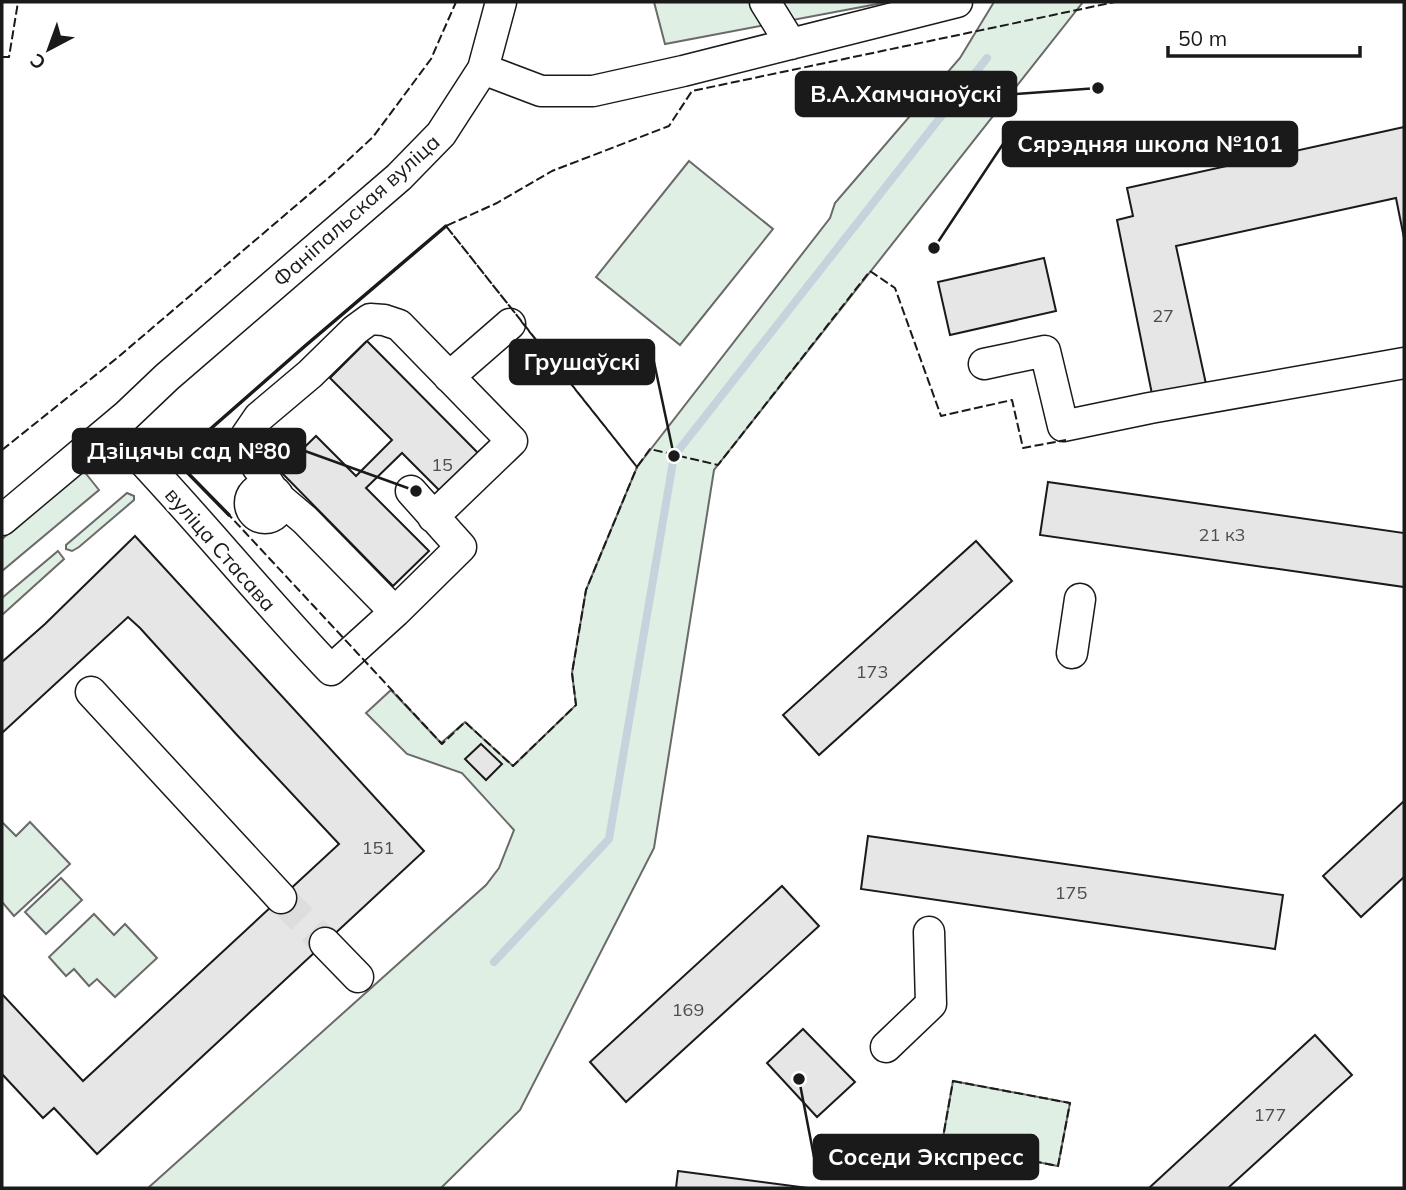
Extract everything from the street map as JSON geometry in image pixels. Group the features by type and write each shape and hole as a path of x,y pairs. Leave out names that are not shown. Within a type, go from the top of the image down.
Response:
{"street":[{"name":"Фаніпальская вуліца","path":"2,520 112,428 167,377 399,177 441,134 483,69 501,2"},
{"path":"765,2 791,44"},
{"path":"483,69 541,91 593,92 683,72 957,2"},
{"path":"411,491 433,517 461,547 395,612 305,520 269,500 251,457 246,436 259,417 370,318 399,325 512,441 433,517"},
{"path":"449,377 510,324"},
{"path":"984,364 1045,351 1063,426 1404,363"},
{"name":"вуліца Стасава","path":"112,428 331,670 395,612"},
{"path":"1072,653 1080,599"},
{"path":"91,692 281,898"},
{"path":"886,1046 931,1004 929,932"},
{"path":"325,943 358,977"}],"green space":[{"path":"654,2 888,2 665,44"},
{"path":"994,2 1083,2 714,470 654,848 520,1110 441,1188 148,1188 486,885 499,868 514,830 462,773 407,754 366,713 391,690 441,743 465,722 513,766 576,705 572,673 586,590 637,467 830,218 835,203 960,58"},
{"path":"689,161 773,229 680,345 596,277"},
{"path":"83,470 99,490 2,571 2,539"},
{"path":"127,493 134,496 134,500 79,547 72,551 66,549 66,545"},
{"path":"58,551 64,559 2,615 2,598"},
{"path":"2,822 16,836 30,822 70,864 14,916 2,902"},
{"path":"61,878 82,900 46,934 25,912"},
{"path":"94,914 114,935 125,924 157,958 115,997 97,979 89,986 74,969 66,976 49,957"},
{"path":"953,1081 1070,1103 1058,1166 942,1143"}],"building":[{"path":"1404,127 1404,238 1396,198 1176,246 1206,384 1152,394 1117,220 1133,216 1127,188"},
{"path":"1044,258 1056,311 950,335 938,282"},
{"path":"367,341 481,456 443,494 402,453 366,488 429,551 393,586 280,471 316,436 356,476 392,440 330,378"},
{"path":"1048,482 1404,533 1404,587 1040,535"},
{"path":"135,536 424,851 97,1154 54,1108 43,1118 2,1074 2,994 83,1081 339,844 128,617 2,733 2,662"},
{"path":"976,541 1012,581 819,755 783,715"},
{"path":"481,744 502,764 486,780 465,759"},
{"path":"1404,801 1404,877 1361,917 1323,876"},
{"path":"868,836 1283,895 1275,949 861,889"},
{"path":"782,886 819,926 626,1102 590,1062"},
{"path":"803,1029 855,1082 817,1117 767,1063"},
{"path":"1315,1035 1352,1075 1228,1188 1149,1188"},
{"path":"678,1171 808,1188 676,1188"}],"waterway":[{"path":"494,962 609,839 674,456 987,58"}],"tunnel":[{"path":"281,898 325,943"}],"fence":[{"path":"2,57 9,57 18,2"},
{"path":"2,450 117,358 373,137 431,59 456,2"},
{"path":"515,313 446,226 497,203 552,171 669,126 692,91 1115,2"},
{"path":"446,226 637,467 586,590 572,673 576,705 513,766 465,722 442,744 175,460 446,226"},
{"path":"521,321 637,467 650,449 718,465 870,271 895,288 941,416 1012,400 1023,448 1066,440"},
{"path":"953,1081 1070,1103 1058,1166 942,1143 953,1081"}],"wall":[{"path":"229,515 175,460 446,226"}],"place":[{"name":"В.А.Хамчаноўскі","path":"1098,88"},
{"name":"Сярэдняя школа №101","path":"934,248"},
{"name":"Грушаўскі","path":"674,456"},
{"name":"Дзіцячы сад №80","path":"416,491"},
{"name":"Соседи Экспресс","path":"799,1079"}]}
